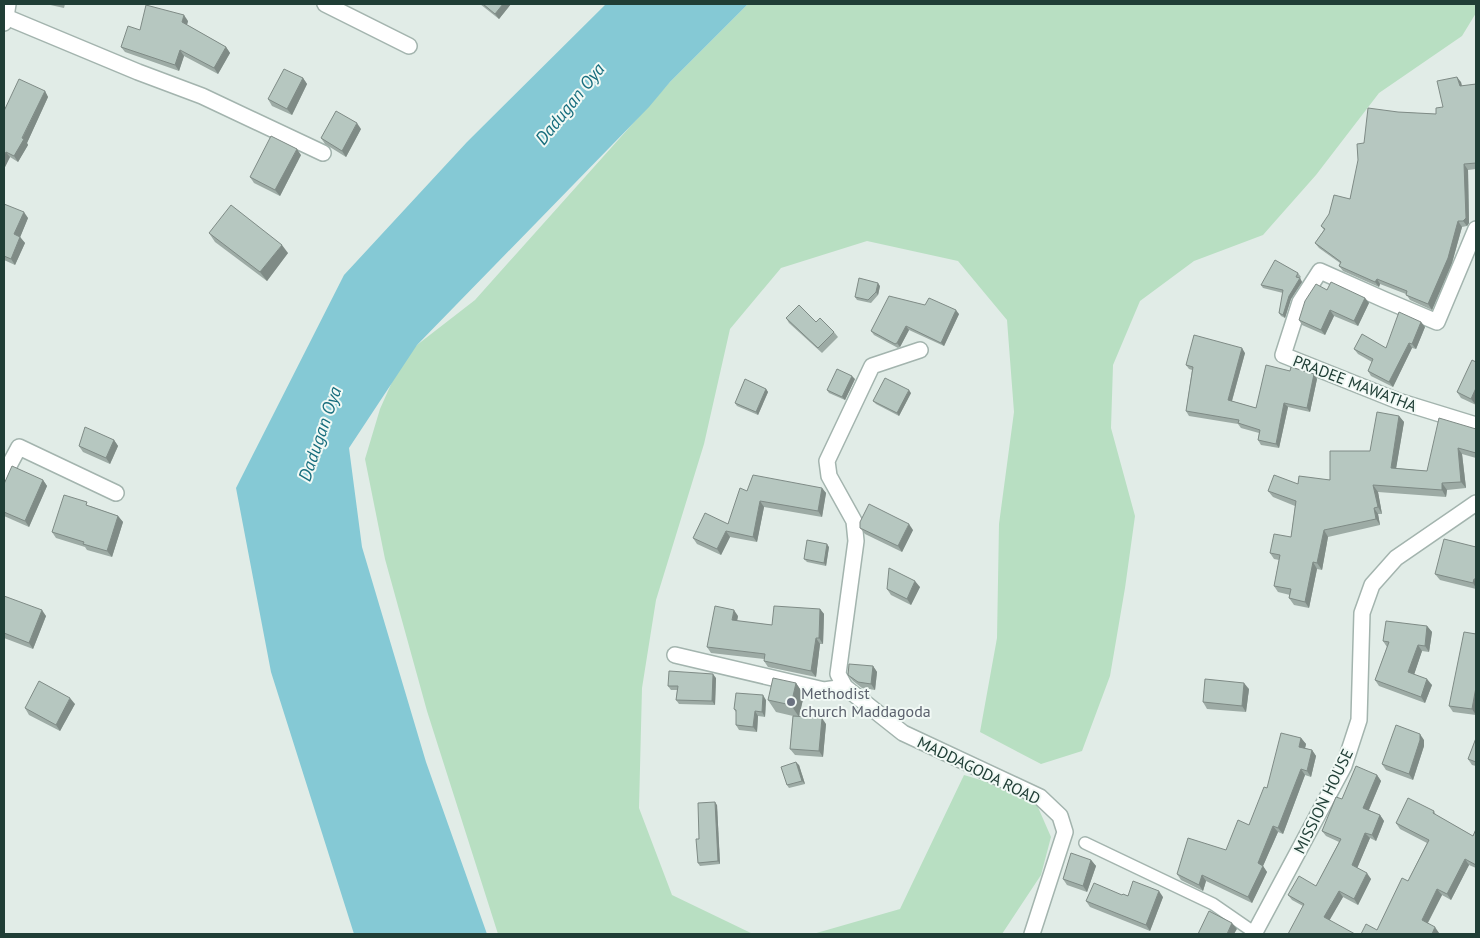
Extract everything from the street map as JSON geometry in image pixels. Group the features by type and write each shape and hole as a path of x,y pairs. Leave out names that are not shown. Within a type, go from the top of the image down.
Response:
{"street":[{"path":"325,4 409,46"},
{"path":"6,14 138,72 202,96 323,153"},
{"name":"PRADEE MAWATHA","path":"1476,229 1437,322 1320,271 1300,302 1283,354 1398,401 1476,425"},
{"path":"675,655 824,690 845,687 838,674 856,541 854,521 829,476 827,461 872,366 920,350"},
{"path":"4,475 19,447 116,493"},
{"name":"MISSION HOUSE","path":"1255,934 1344,766 1359,720 1362,613 1372,585 1396,558 1476,503"},
{"name":"MADDAGODA ROAD","path":"845,687 903,733 1040,798 1060,816 1064,832 1032,934"}],"lane":[{"path":"1085,843 1213,904 1255,934"}],"green space":[{"path":"748,4 1476,4 1476,13 1462,36 1379,93 1316,175 1263,235 1194,261 1140,301 1113,365 1111,428 1135,516 1110,676 1082,751 1041,764 980,732 997,638 999,524 1014,412 1007,320 958,261 867,241 781,268 730,329 704,444 656,600 642,688 639,808 672,895 753,934 498,934 427,711 385,559 365,459 380,409 404,355 475,300 670,82"},
{"path":"964,775 984,781 1037,805 1051,837 1041,875 1002,934 813,934 900,909"}],"water":[{"name":"Dadugan Oya","path":"606,4 748,4 670,82 649,107 417,345 349,448 362,547 426,762 487,934 354,934 271,672 236,488 344,275 467,142"}],"building":[{"path":"483,4 503,4 495,14"},
{"path":"146,5 184,15 182,22 226,47 214,68 180,50 175,65 121,47 128,26 140,30"},
{"path":"284,69 303,78 287,109 268,99"},
{"path":"1457,77 1460,86 1476,84 1476,163 1464,164 1466,218 1463,221 1458,221 1448,258 1428,304 1406,295 1407,291 1377,279 1375,282 1339,266 1341,262 1315,243 1325,229 1321,226 1329,214 1334,195 1350,199 1358,160 1357,144 1364,143 1368,108 1436,114 1436,108 1443,107 1437,81"},
{"path":"19,79 45,91 22,138 24,139 14,156 6,152 4,156 4,111"},
{"path":"336,111 357,123 342,151 321,138"},
{"path":"271,136 297,149 275,190 250,177"},
{"path":"4,204 24,212 14,234 20,237 11,259 4,256"},
{"path":"231,205 282,245 260,272 209,233"},
{"path":"1275,260 1298,273 1296,277 1300,278 1289,296 1283,315 1279,313 1283,290 1261,285"},
{"path":"859,278 878,283 876,292 868,300 855,297"},
{"path":"1331,282 1365,298 1354,321 1330,310 1321,330 1299,320 1305,301 1316,284 1327,290"},
{"path":"889,296 925,305 929,298 956,310 941,343 906,326 895,344 871,331"},
{"path":"799,305 816,322 820,318 834,332 818,348 786,318"},
{"path":"1399,312 1421,322 1412,344 1409,343 1389,382 1368,371 1373,359 1354,349 1362,334 1386,348"},
{"path":"1194,335 1242,348 1228,400 1256,408 1266,365 1290,371 1291,367 1314,374 1307,408 1284,403 1276,444 1258,440 1260,430 1238,423 1239,420 1186,411 1193,367 1186,365"},
{"path":"1472,360 1476,362 1476,388 1471,399 1457,392"},
{"path":"837,369 852,376 842,397 827,390"},
{"path":"885,378 909,390 897,413 873,401"},
{"path":"745,379 766,389 756,412 735,403"},
{"path":"1377,412 1399,416 1391,468 1427,471 1439,418 1476,429 1476,453 1458,448 1461,482 1442,483 1442,490 1373,485 1378,507 1374,508 1376,519 1324,530 1317,563 1313,562 1305,602 1289,598 1291,589 1274,586 1280,555 1270,553 1274,534 1291,537 1296,501 1268,491 1274,475 1298,484 1299,476 1330,480 1330,451 1370,451"},
{"path":"85,427 114,440 106,458 79,446"},
{"path":"12,466 43,480 25,521 4,512 4,484"},
{"path":"753,475 822,488 818,511 760,501 753,537 726,531 717,549 693,538 705,513 728,524 740,488 747,491"},
{"path":"64,495 87,502 86,505 118,516 107,551 52,532"},
{"path":"869,504 909,524 898,546 860,528 860,522"},
{"path":"1444,539 1476,547 1476,579 1474,579 1473,583 1435,574"},
{"path":"807,540 827,544 824,563 804,559"},
{"path":"889,568 915,581 907,599 887,589"},
{"path":"4,596 42,610 29,643 4,633"},
{"path":"715,606 734,610 732,620 772,625 774,606 820,609 819,638 816,638 811,671 764,661 765,654 707,647"},
{"path":"1386,621 1427,626 1425,646 1418,645 1408,672 1427,679 1421,697 1375,680 1389,642 1383,641"},
{"path":"1464,632 1476,634 1476,687 1472,709 1449,706"},
{"path":"849,664 873,666 871,684 858,682 848,675"},
{"path":"669,671 713,674 712,701 676,700 678,686 668,686"},
{"path":"773,678 796,683 791,705 768,700"},
{"path":"1205,679 1244,683 1242,706 1203,702"},
{"path":"39,681 70,698 56,725 25,708"},
{"path":"736,693 763,695 762,712 755,711 753,727 736,725 736,710 734,709"},
{"path":"793,716 822,718 819,751 790,749"},
{"path":"1396,725 1420,734 1420,740 1409,774 1382,764"},
{"path":"1281,733 1301,738 1299,747 1312,750 1307,771 1301,769 1278,828 1273,826 1258,863 1263,866 1248,897 1202,875 1199,885 1177,874 1188,838 1226,850 1238,820 1249,825 1264,787 1267,788"},
{"path":"1476,738 1476,762 1468,759"},
{"path":"796,762 802,781 787,785 781,767"},
{"path":"1356,766 1377,775 1363,808 1380,815 1372,835 1365,833 1352,865 1367,873 1354,899 1339,891 1324,917 1355,934 1288,934 1304,904 1288,895 1299,876 1316,886 1341,839 1322,831 1336,797 1342,799"},
{"path":"1408,798 1434,811 1433,813 1473,836 1476,829 1476,865 1465,859 1447,894 1437,889 1422,920 1435,927 1432,934 1361,934 1366,924 1377,930 1402,878 1408,881 1429,840 1396,823"},
{"path":"715,802 718,861 698,863 696,839 699,839 698,803"},
{"path":"1071,853 1091,860 1083,886 1063,879"},
{"path":"1133,881 1159,891 1146,925 1086,901 1094,883 1128,896"},
{"path":"1209,911 1232,923 1227,934 1198,934"}],"place":[{"name":"Methodist church Maddagoda","path":"791,702"}]}
